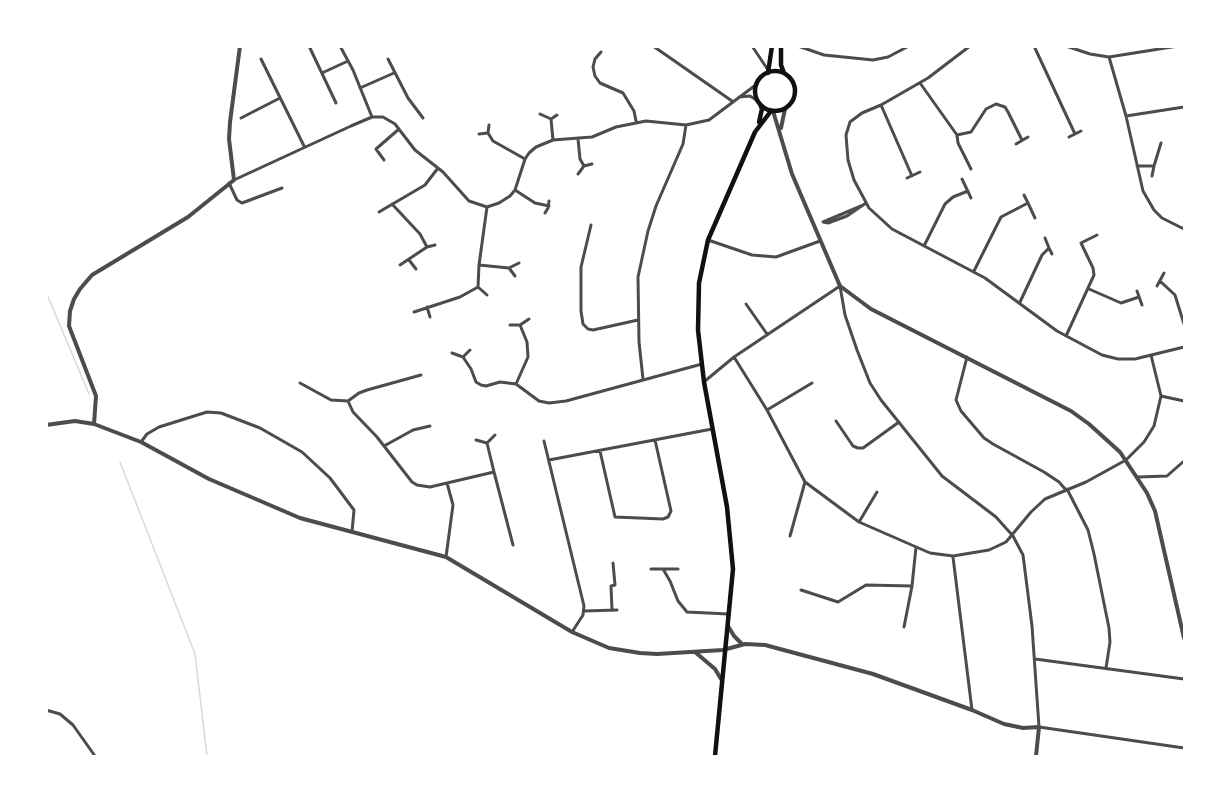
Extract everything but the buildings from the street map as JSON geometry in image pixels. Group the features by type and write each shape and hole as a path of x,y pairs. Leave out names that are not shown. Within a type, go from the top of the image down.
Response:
{"main road":[{"path":"715,756 723,650 733,569 731,541 704,382 698,330 699,283 708,240 759,125 762,114 756,90 757,84 768,72 772,46"},
{"path":"759,125 772,111 785,109 792,102 795,93 792,80 784,73 781,64 781,46"},
{"path":"768,72 784,73"},
{"path":"759,103 772,111"}],"street":[{"path":"234,180 229,139 240,46"},
{"path":"309,46 336,103"},
{"path":"340,46 372,117"},
{"path":"653,46 733,100 748,96 759,103"},
{"path":"752,46 768,72"},
{"path":"798,46 824,55 873,60 888,57 909,46"},
{"path":"970,46 920,83 855,117 850,122 846,135 846,149 854,180 866,203 892,229 974,271 1066,336 1093,351 1111,358 1135,359 1185,346"},
{"path":"1035,46 1076,134"},
{"path":"1065,46 1109,57 1178,46"},
{"path":"600,52 593,67 595,75 600,83 623,93 636,122"},
{"path":"761,60 771,57"},
{"path":"1109,57 1126,116 1143,191 1154,210 1162,218 1185,229"},
{"path":"261,59 304,146"},
{"path":"388,59 408,98 423,118"},
{"path":"322,73 348,61"},
{"path":"360,88 394,73"},
{"path":"920,83 957,135 958,143 971,169"},
{"path":"94,424 96,396 69,326 70,311 80,289 92,275 188,217 234,180 304,146 372,117 383,117 399,129 415,150 452,181 468,201 487,207 505,201 515,190 525,159 536,147 553,140 578,140 592,137 616,127 646,120 686,125 709,120 757,84"},
{"path":"241,117 280,98"},
{"path":"957,135 971,132 986,109 996,104 1005,107 1022,140"},
{"path":"881,105 912,176"},
{"path":"1126,116 1185,107"},
{"path":"780,131 785,109"},
{"path":"772,111 792,174 840,286 845,315 863,367 882,400 942,476 984,507 1012,536 1023,555 1035,659 1039,727 1036,756"},
{"path":"540,114 551,119"},
{"path":"551,119 557,115"},
{"path":"551,119 553,140"},
{"path":"489,125 488,133 493,141 525,159"},
{"path":"643,379 638,320 638,277 648,231 656,206 683,144 686,125"},
{"path":"384,160 376,149 399,129"},
{"path":"1069,137 1081,131"},
{"path":"479,134 488,133"},
{"path":"1016,144 1028,137"},
{"path":"578,140 580,159 584,166"},
{"path":"1152,176 1161,143"},
{"path":"962,164 967,161"},
{"path":"578,174 584,166 592,164"},
{"path":"1137,166 1154,166"},
{"path":"379,212 424,185 438,168"},
{"path":"907,178 921,172"},
{"path":"962,179 971,198"},
{"path":"229,183 237,200 242,203 282,188"},
{"path":"515,190 535,203 549,203 545,213"},
{"path":"924,246 945,204 953,197 968,191"},
{"path":"1024,195 1035,218"},
{"path":"814,226 847,216 866,203"},
{"path":"974,271 998,221 1006,213 1028,203"},
{"path":"392,204 420,234 427,247"},
{"path":"478,287 487,207"},
{"path":"591,225 581,267 583,324 588,330 593,330 638,320"},
{"path":"1076,245 1097,235"},
{"path":"1045,238 1052,254"},
{"path":"708,240 752,255 776,256 820,241"},
{"path":"1066,336 1089,289 1094,271 1081,243"},
{"path":"400,265 427,247 435,245"},
{"path":"1020,302 1042,255 1049,248"},
{"path":"410,260 416,269"},
{"path":"479,265 509,268 519,263"},
{"path":"509,268 515,276"},
{"path":"1157,286 1164,273"},
{"path":"1160,281 1175,295 1185,324"},
{"path":"704,382 734,357 840,286"},
{"path":"840,286 871,309 1071,411 1089,423 1115,447 1138,477 1155,511 1185,638"},
{"path":"478,287 487,295"},
{"path":"414,312 460,297 478,287"},
{"path":"1089,289 1115,303 1125,303 1140,297"},
{"path":"1137,291 1142,304"},
{"path":"746,304 767,334"},
{"path":"427,308 430,317"},
{"path":"510,325 520,325 529,319"},
{"path":"516,384 528,357 527,342 520,325"},
{"path":"462,357 470,350"},
{"path":"452,353 462,357 471,369 476,382 481,385 500,382 516,384 539,401 549,404 702,364"},
{"path":"734,357 767,410 805,482 859,522 930,553 953,556 989,550 1006,543 1030,512 1045,499 1086,482 1126,460 1150,434 1161,396 1151,355"},
{"path":"967,357 956,400 961,411 984,438 1059,482 1066,490 1088,530 1110,642 1106,668"},
{"path":"300,383 331,400 348,401 367,390 421,375"},
{"path":"767,410 812,383"},
{"path":"1161,396 1185,401"},
{"path":"348,401 352,412 384,446 408,479 417,485 430,487 495,472"},
{"path":"141,442 147,434 159,428 207,412 221,413 260,428 302,452 330,478 354,510 352,532"},
{"path":"46,425 75,421 94,424 141,442 209,479 300,518 446,557 572,632 609,648 657,654 723,650 742,644 765,645 873,674 1004,724 1185,748"},
{"path":"836,421 853,446 858,448 863,447 899,422"},
{"path":"834,428 838,425"},
{"path":"384,446 413,430 430,426"},
{"path":"549,460 712,429"},
{"path":"487,443 495,435"},
{"path":"476,440 487,443"},
{"path":"600,451 615,517 663,519 668,517 671,511 655,440"},
{"path":"544,441 584,611 572,632"},
{"path":"487,443 513,545"},
{"path":"1138,477 1167,476 1185,461"},
{"path":"790,536 805,482"},
{"path":"446,557 453,505 447,483"},
{"path":"859,522 877,492"},
{"path":"904,627 912,586 916,547"},
{"path":"953,556 972,710"},
{"path":"612,610 611,586 615,585 613,562"},
{"path":"651,569 678,569"},
{"path":"663,569 682,608 694,614 728,614"},
{"path":"801,590 838,602 866,585 912,586"},
{"path":"584,611 617,610"},
{"path":"727,623 734,636 742,644"},
{"path":"694,652 715,669 721,679"},
{"path":"1035,659 1185,679"},
{"path":"46,710 60,714 74,725 94,756"}],"waterway":[{"path":"46,292 89,394"},
{"path":"120,462 195,654 207,756"}]}
